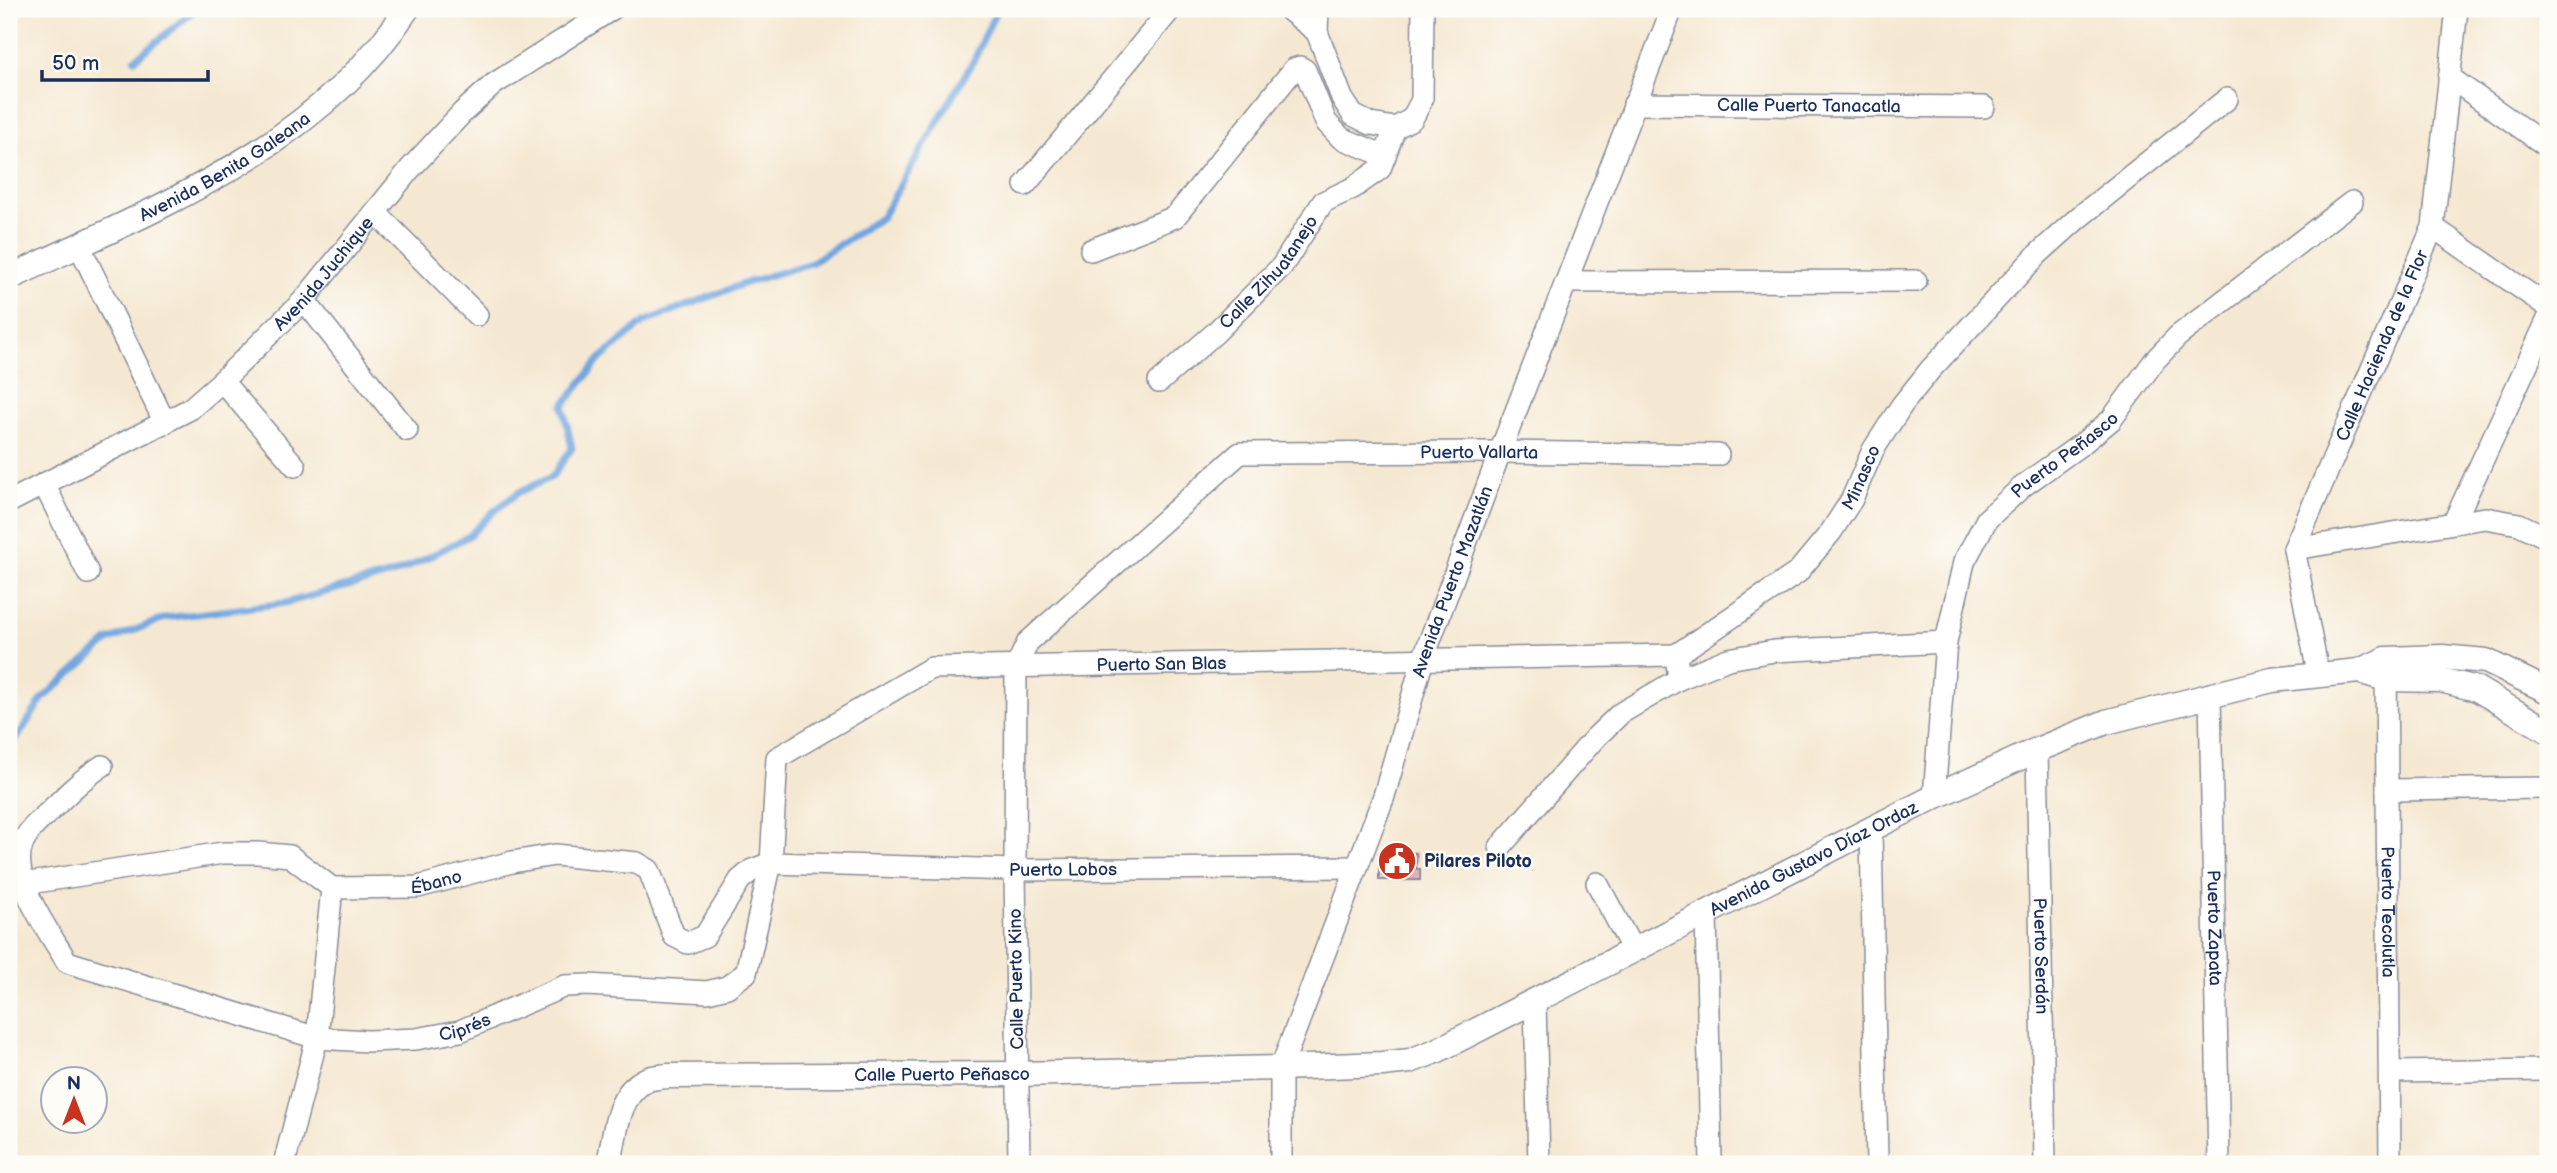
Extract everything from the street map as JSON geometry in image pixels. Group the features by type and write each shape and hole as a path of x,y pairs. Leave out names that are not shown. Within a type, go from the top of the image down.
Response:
{"street":[{"name":"Avenida Benita Galeana","path":"9,278 176,198 258,152 307,117 357,73 393,31 407,9"},
{"name":"Avenida Juchique","path":"9,502 190,409 304,300 410,169 463,112 494,84 612,9"},
{"path":"1026,185 1171,9"},
{"path":"1288,9 1317,32"},
{"path":"1318,9 1317,32 1342,98 1353,116 1371,124 1395,128 1412,119 1422,100 1423,9"},
{"name":"Avenida Puerto Mazatlán","path":"1281,1164 1281,1068 1384,796 1423,659 1500,452 1672,9"},
{"name":"Calle Hacienda de la Flor","path":"2294,549 2433,227 2457,9"},
{"path":"1091,250 1175,217 1294,69 1300,67 1305,70 1326,122 1341,138 1385,156"},
{"path":"2449,77 2548,147"},
{"name":"Minasco","path":"1676,655 1797,573 1831,532 1852,499 1873,450 1902,405 1930,370 2037,255 2078,218 2227,99"},
{"name":"Calle Puerto Tanacatla","path":"1634,104 1984,107"},
{"name":"Calle Zihuatanejo","path":"1159,383 1215,333 1282,266 1323,202 1353,188 1380,169 1395,128"},
{"name":"Puerto Peñasco","path":"1934,797 1947,642 1964,562 1987,520 2023,486 2111,420 2155,360 2178,336 2352,202"},
{"path":"375,212 477,315"},
{"path":"2433,227 2548,307"},
{"path":"79,245 165,423"},
{"path":"1566,282 1916,281"},
{"path":"304,300 407,430"},
{"path":"2454,522 2548,319"},
{"path":"222,381 295,466"},
{"name":"Puerto Vallarta","path":"1016,667 1028,642 1240,453 1718,455"},
{"path":"44,484 89,573"},
{"path":"2319,673 2294,549 2485,518 2519,524 2548,538"},
{"path":"1500,847 1595,738 1621,713 1679,679 1728,659 1774,651 1947,642"},
{"path":"1676,655 1679,679"},
{"name":"Puerto San Blas","path":"771,863 777,758 930,668 1676,655"},
{"name":"Avenida Gustavo Díaz Ordaz","path":"1281,1068 1410,1061 1436,1051 1934,797 2036,750 2106,722 2272,680 2319,673 2386,669 2442,657 2486,661 2548,691"},
{"name":"Calle Puerto Kino","path":"1016,667 1015,870 1019,1164"},
{"name":"Avenida Gustavo Díaz Ordaz","path":"2386,669 2477,690 2548,731"},
{"name":"Puerto Tecolutla","path":"2386,669 2390,1164"},
{"name":"Puerto Zapata","path":"2210,694 2219,1164"},
{"name":"Puerto Serdán","path":"2036,750 2045,1164"},
{"path":"102,766 84,777 32,829 22,845 19,865 23,884 223,853 258,852 290,856 331,888 317,1038 284,1164"},
{"path":"2387,790 2548,788"},
{"path":"1871,829 1877,1164"},
{"name":"Ébano","path":"331,888 418,887 512,862 555,855 637,863 649,870 674,936 688,943 705,936 740,880 752,870 771,863"},
{"name":"Puerto Lobos","path":"771,863 1015,870 1355,867"},
{"name":"Ciprés","path":"23,884 67,962 317,1038 368,1041 416,1039 460,1031 565,986 707,992 727,987 746,973 771,863"},
{"path":"1597,883 1633,950"},
{"path":"1706,912 1711,1164"},
{"path":"1535,1000 1539,1164"},
{"name":"Calle Puerto Peñasco","path":"610,1164 620,1113 628,1093 646,1080 668,1076 1017,1074 1281,1068"},
{"path":"2390,1072 2548,1070"}],"building":[{"name":"Pilares Piloto","path":"1379,853 1416,853 1416,869 1420,869 1420,880 1379,880"}],"waterway":[{"path":"135,59 197,9"},
{"path":"9,750 43,698 108,641 165,618 285,603 392,574 469,536 494,511 519,492 552,477 572,448 563,406 600,359 644,322 743,284 811,263 882,217 975,58 997,9"}],"place":[{"name":"Pilares Piloto","path":"1397,861"}]}
